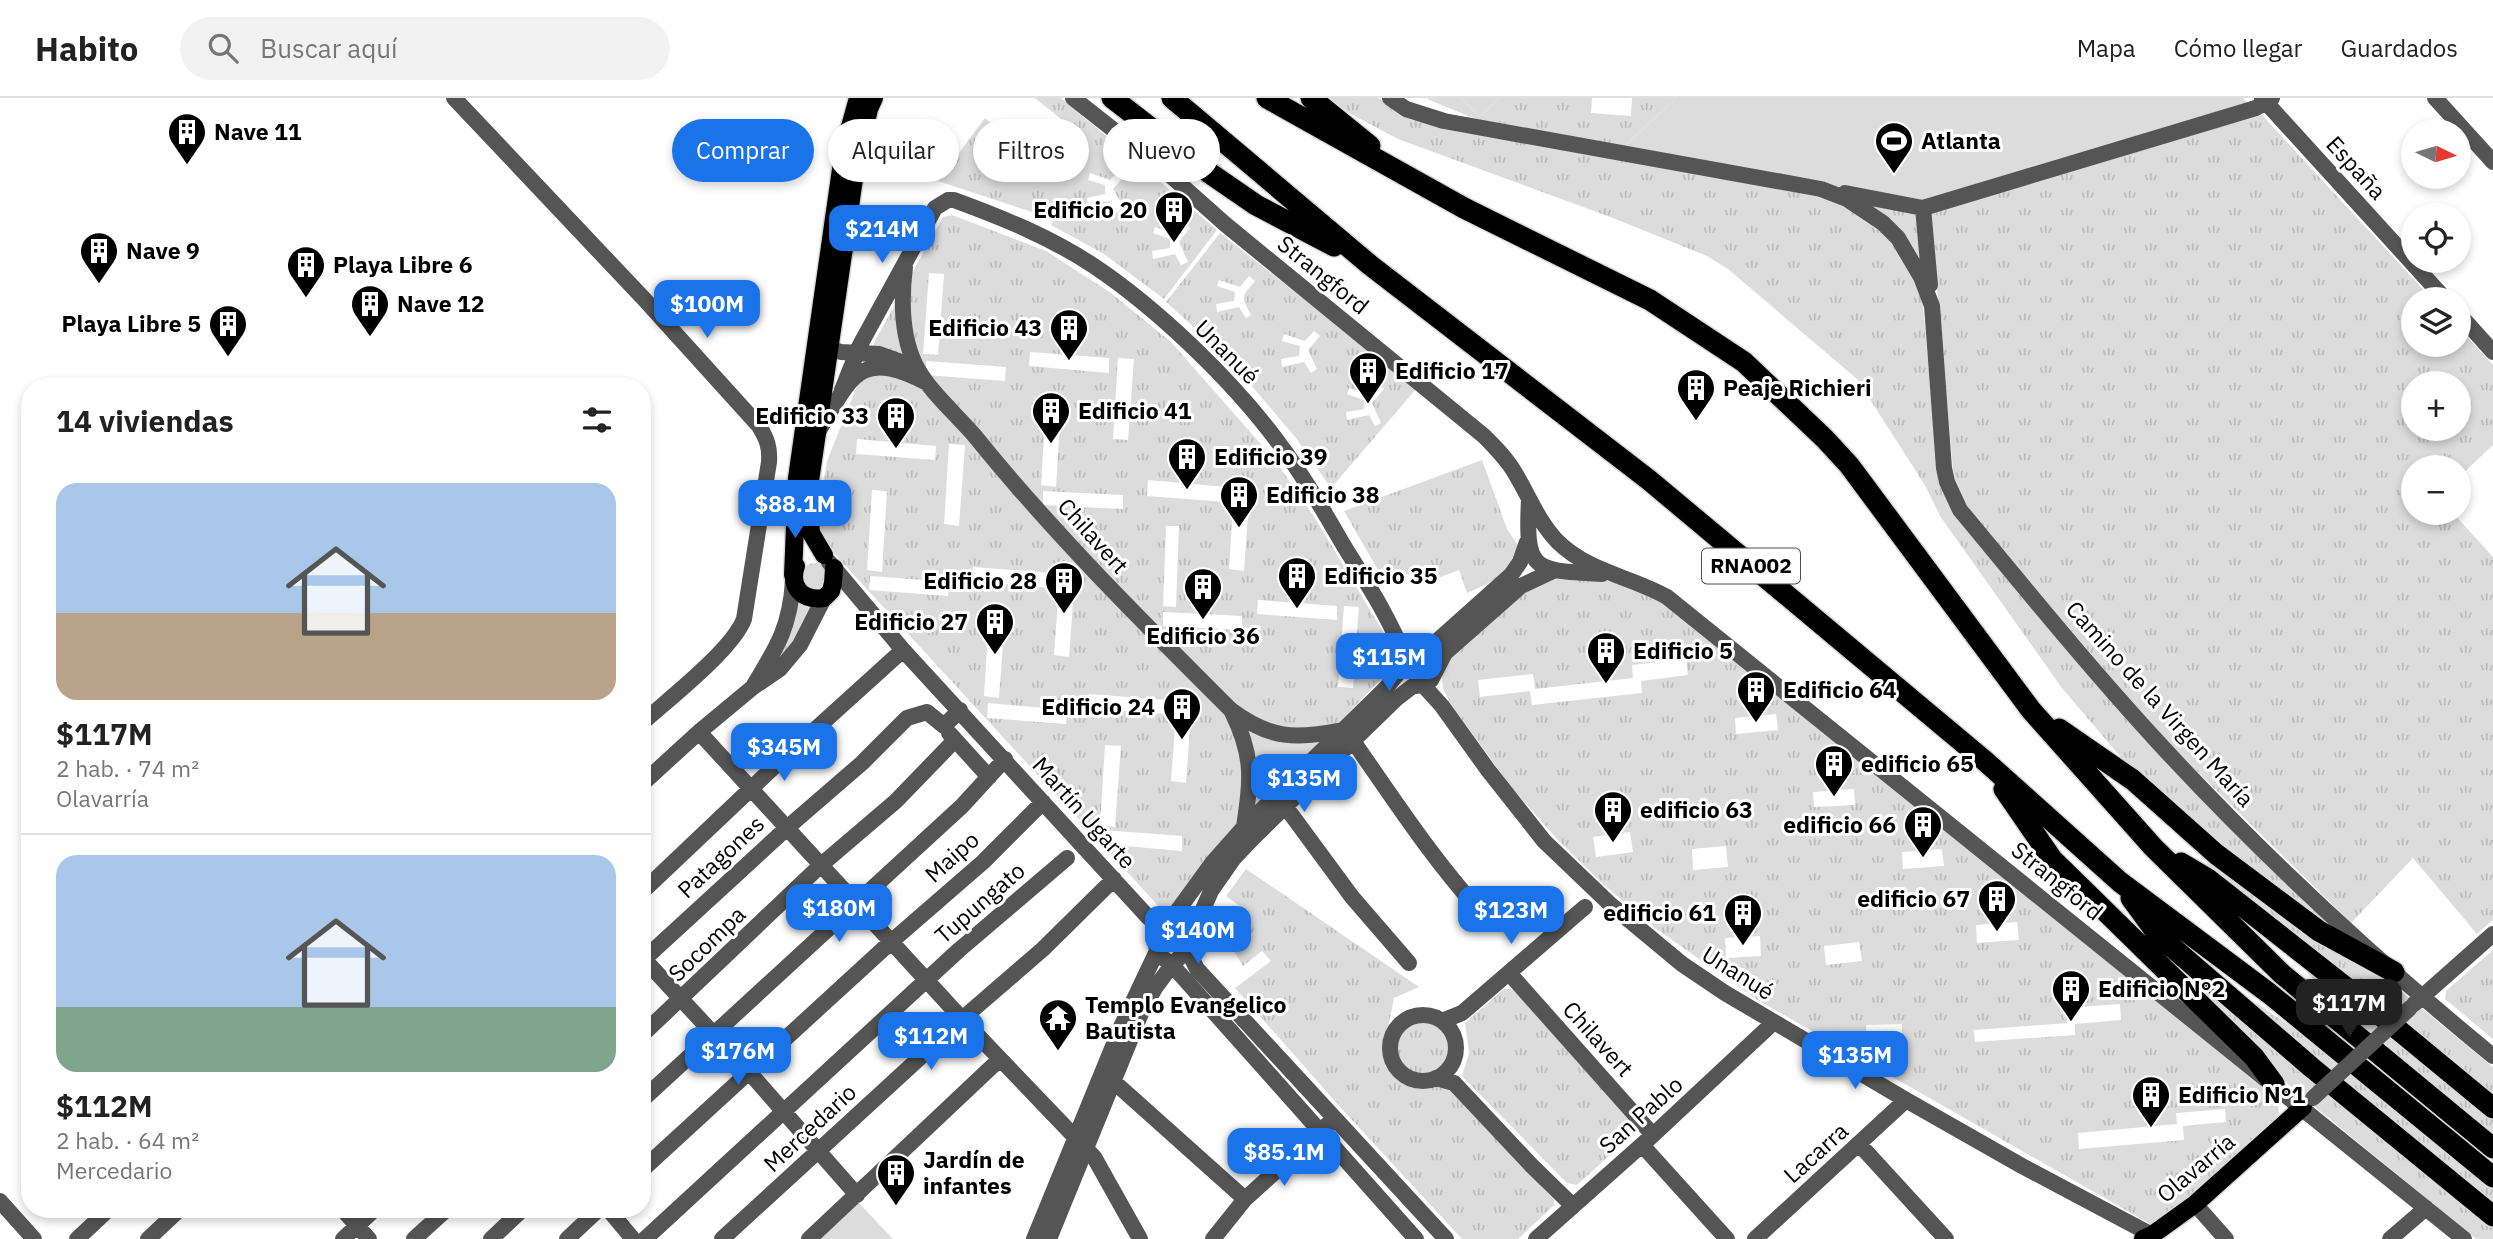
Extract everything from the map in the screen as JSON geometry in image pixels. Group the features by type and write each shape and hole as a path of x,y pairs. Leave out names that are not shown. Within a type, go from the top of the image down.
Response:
{"highway":[{"path":"1112,98 1256,205 1370,265"},
{"name":"RNA002","path":"1172,98 1370,265 1649,480 1985,761 2120,882 2270,994 2493,1177"},
{"path":"1267,98 1412,181 1650,300 1744,362 1849,465 2031,710 2153,847 2282,974 2493,1148"},
{"path":"1311,98 1412,181"},
{"path":"2031,710 2133,780 2216,854 2319,931 2393,972"},
{"path":"1985,761 2052,859 2254,1057 2274,1084"},
{"path":"2153,847 2208,880 2367,1004 2493,1108"},
{"name":"RNA002","path":"2120,882 2158,935 2311,1067 2493,1216"}],"main road":[{"path":"859,98 844,148 797,478 793,578 796,588 806,597 826,596 834,583 829,562 811,533 808,495 855,172 869,109 874,98"},
{"path":"793,578 803,557 817,554 829,562"},
{"name":"Olavarría","path":"2147,1238 2195,1204 2307,1102"}],"street":[{"path":"454,98 722,384 759,426 770,449 744,619 733,639 651,715"},
{"name":"Strangford","path":"1073,98 1162,168 1225,224 1484,436 1514,471 1529,500 1559,543 1588,564 1654,590 1675,604 2274,1084 2307,1102 2464,1239"},
{"name":"Camino de la Virgen María","path":"1390,98 1412,103 1444,121 1923,208 1944,468 1947,482 1960,510 2154,738 2244,831 2393,972 2416,1002 2493,1056"},
{"path":"2435,98 2493,162"},
{"path":"1923,208 2256,108 2267,100"},
{"name":"España","path":"2267,100 2434,287"},
{"name":"Camino de la Virgen María","path":"1821,189 1865,209 1898,238 1921,277 1931,306"},
{"name":"Unanué","path":"905,261 932,212 941,204 954,200 1011,221 1092,265 1145,304 1243,399 1278,442 1319,503 1412,657"},
{"path":"816,435 842,390 858,352 905,261"},
{"path":"905,261 902,303 908,338 915,364 929,384"},
{"path":"2471,327 2493,352"},
{"path":"829,348 836,351 879,354 904,362 929,384"},
{"path":"842,390 858,374 874,368 899,370 929,384"},
{"name":"Chilavert","path":"929,384 1108,587 1231,710 1248,722 1277,735 1348,735"},
{"path":"1034,1239 1113,1081 1154,988 1184,953 1204,904 1234,858 1348,735 1412,657 1511,575 1520,562 1527,542 1529,500"},
{"path":"1527,542 1537,562 1553,571"},
{"name":"Martín Ugarte","path":"829,562 903,650 1148,917 1164,929 1174,925 1182,926 1189,932 1191,940"},
{"path":"1049,1239 1119,1029 1157,951 1156,945 1164,929 1213,862 1244,827 1348,735 1427,678 1445,653 1521,586 1553,571"},
{"name":"Strangford","path":"1553,571 1611,575"},
{"path":"752,688 786,628 792,602 793,578"},
{"path":"651,776 699,732 792,657 826,596 843,588 850,589"},
{"path":"651,883 903,650"},
{"path":"1412,657 1434,656 1427,678"},
{"path":"1412,657 1403,681 1427,678"},
{"name":"Unanué","path":"1427,678 1442,706 1544,841 1607,902 1682,964 1906,1100 2147,1238"},
{"path":"960,710 943,726 989,777"},
{"name":"Chilavert","path":"1231,710 1242,731 1250,762 1250,786 1244,827"},
{"name":"Patagones","path":"651,952 862,763 907,718 928,712 943,726"},
{"path":"699,732 962,1019 1099,1162 1140,1239"},
{"path":"1348,735 1422,841 1478,909"},
{"name":"Socompa","path":"651,1027 821,865 896,801 955,740"},
{"path":"651,1092 962,806 1005,759"},
{"name":"Maipo","path":"651,1162 892,941 983,862 1043,802"},
{"path":"1285,806 1352,897 1409,963"},
{"name":"Tupungato","path":"645,1239 959,950 1067,858"},
{"name":"Mercedario","path":"722,1239 1042,949 1114,879"},
{"path":"1585,906 1583,897 1590,886"},
{"path":"1585,906 1596,908 1607,902"},
{"path":"1442,1021 1462,1013 1585,906"},
{"name":"Olavarría","path":"2307,1102 2493,934"},
{"path":"1191,940 1190,950 1197,969 1446,1239"},
{"path":"1157,951 1416,1239"},
{"path":"651,967 749,1072 857,1195"},
{"name":"Chilavert","path":"1509,973 1727,1239"},
{"path":"1454,1083 1455,1042 1462,1013"},
{"path":"1453,1061 1446,1071 1436,1078 1427,1081 1408,1077 1394,1064 1390,1045 1398,1027 1414,1016 1424,1015 1442,1021 1451,1030 1455,1042"},
{"name":"San Pablo","path":"1536,1239 1648,1140 1774,1022"},
{"path":"809,1239 1000,1059"},
{"path":"1436,1078 1454,1083 1573,1206"},
{"path":"1113,1081 1245,1199"},
{"name":"Lacarra","path":"1755,1239 1906,1100"},
{"path":"1213,1239 1245,1199 1334,1118"},
{"path":"1859,1144 1946,1239"},
{"path":"0,1202 34,1239"},
{"path":"2195,1204 2226,1239"},
{"path":"2390,1239 2426,1208"},
{"path":"77,1239 99,1218"},
{"path":"154,1237 172,1218"},
{"path":"350,1218 369,1239"},
{"path":"343,1239 365,1218"},
{"path":"414,1239 437,1218"},
{"path":"491,1239 513,1218"},
{"path":"567,1239 590,1218"},
{"path":"616,1218 633,1239"}],"green space":[{"path":"1035,98 1061,98 1086,119 1061,119"},
{"path":"1321,98 1378,98 1403,113 1823,195 1859,212 1884,230 1906,260 1923,306 1939,483 1952,511 2201,798 2363,951 2217,854 2136,775 2062,688 1940,516 1926,487 1857,379 1728,269 1707,256 1613,218 1398,139"},
{"path":"1461,98 1480,117 1499,98 1592,98 1591,113 1631,116 1632,98 1677,98 1622,148 1483,122 1427,99"},
{"path":"1461,98 1499,98 1480,117"},
{"name":"Atlanta","path":"1677,98 2243,98 2248,104 1926,203 1622,148"},
{"path":"2262,115 2401,265 2401,273 2408,273 2421,287 2401,287 2401,357 2471,357 2471,341 2493,365 2493,445 2471,466 2471,455 2401,455 2401,525 2464,525 2493,557 2493,920 2477,934 2413,858 2351,923 2160,735 1966,507 1954,481 1930,210"},
{"path":"1089,122 1103,134 1103,178 1090,173 1089,176"},
{"path":"973,134 973,182 1089,180 1105,185 1105,194 1087,198 1088,206 1109,201 1117,213 1124,208 1113,189 1119,182 1160,182 1217,230 1164,299 1104,254 1051,225 1056,217 1050,214 1046,219 941,182 959,182 959,153","holes":["1185,223 1190,228 1179,242 1188,262 1181,265 1175,254 1153,259 1152,251 1170,248 1170,239 1153,233 1155,227 1175,234"]},
{"path":"1866,203 1918,212 1921,261 1909,241"},
{"path":"952,215 1046,251 1111,293 1171,342 1274,459 1315,518 1391,645 1391,662 1381,679 1228,838 1168,911 1162,910 831,550 817,524 827,461 875,341 943,217","holes":["929,273 944,274 938,355 923,354","1030,352 1109,358 1109,373 1029,366","1118,358 1134,359 1128,440 1113,439","926,361 1006,367 1005,381 926,375","1046,404 1061,406 1056,487 1041,485","857,439 936,446 935,460 856,454","949,444 965,445 959,526 944,524","1148,480 1227,487 1227,502 1147,496","1234,489 1250,490 1244,571 1229,569","872,490 887,491 882,572 867,570","1043,491 1123,495 1123,509 1043,505","1166,526 1179,526 1176,607 1163,606","973,567 1052,573 1051,588 972,581","1060,574 1075,576 1069,657 1054,655","870,576 949,582 948,596 869,590","1258,600 1337,606 1337,620 1257,614","1344,606 1359,607 1353,688 1338,687","1163,612 1242,616 1242,630 1163,626","989,616 1005,617 999,698 984,696","1089,694 1168,700 1168,714 1089,708","1177,701 1192,702 1186,783 1171,781","988,703 1067,710 1066,724 987,718","1105,745 1121,746 1115,827 1100,825","1103,830 1182,836 1182,851 1102,844"]},
{"path":"1220,233 1417,388 1331,488 1296,438 1227,357 1166,302","holes":["1249,276 1255,281 1244,297 1251,315 1246,318 1239,307 1217,312 1216,304 1234,301 1235,292 1217,286 1219,280 1240,287","1314,331 1320,336 1308,350 1317,369 1311,373 1304,362 1282,367 1281,359 1299,356 1300,346 1282,341 1284,334 1305,341","1379,384 1384,389 1372,403 1381,423 1375,426 1369,415 1347,420 1346,412 1364,409 1364,400 1347,394 1349,388 1369,394"]},
{"path":"1482,460 1507,529 1519,547 1512,564 1500,576 1467,593 1459,570 1425,583 1417,569 1386,584 1344,511"},
{"path":"815,563 824,567 828,576 824,585 815,589 806,585 802,576 806,567"},
{"path":"1569,576 1612,582 1648,594 1675,610 2277,1095 2279,1114 2275,1121 2165,1221 2152,1225 1756,999 1655,928 1604,885 1557,839 1512,788 1452,706 1443,689 1442,674 1447,658 1523,589 1547,578","holes":["1686,659 1688,675 1641,681 1642,693 1532,705 1530,691 1480,697 1478,680 1533,674 1535,689 1633,678 1632,665","1776,714 1778,730 1736,734 1735,718","1854,789 1855,805 1814,807 1813,792","1630,832 1633,852 1596,857 1593,837","1726,846 1728,867 1693,870 1692,849","1942,849 1944,866 1903,869 1902,852","2017,922 2019,940 1977,943 1976,925","1760,936 1761,956 1726,958 1725,938","1859,942 1862,961 1826,965 1824,946","2120,1004 2121,1020 2075,1024 2075,1035 1975,1042 1974,1030 2067,1023 2066,1008","1902,1024 1902,1045 1867,1045 1866,1025","2225,1109 2226,1122 2183,1126 2184,1140 2079,1149 2078,1133 2177,1124 2176,1113"]},
{"path":"795,600 816,604 796,646 774,669"},
{"path":"1240,725 1325,737 1247,813"},
{"path":"2208,863 2397,988 2493,1067 2493,1100 2205,866"},
{"path":"1246,869 1419,987 1394,998 1386,1039 1385,1066 1408,1082 1417,1084 1438,1081 1452,1089 1554,1200 1554,1205 1518,1239 1462,1239 1235,988 1271,961 1262,951 1243,966 1231,943 1231,930 1241,907 1226,896"},
{"path":"2144,935 2493,1225 2493,1239 2476,1239 2293,1089 2140,939"},
{"path":"2493,950 2493,1039 2445,999 2446,991"},
{"path":"2295,960 2493,1115 2493,1135 2352,1019"},
{"path":"1504,989 1513,989 1635,1123 1635,1132 1577,1185 1567,1183 1462,1076 1469,1053 1465,1023"},
{"path":"2258,1004 2325,1050 2493,1188 2493,1208 2255,1006"},
{"path":"1416,1017 1428,1017 1444,1025 1450,1035 1450,1059 1444,1069 1428,1077 1416,1077 1400,1069 1392,1053 1392,1041 1400,1025"},
{"path":"856,1200 893,1239 815,1239"}],"place":[{"name":"Nave 11","path":"187,166"},
{"name":"Atlanta","path":"1894,175"},
{"name":"Edificio 20","path":"1174,244"},
{"name":"Nave 9","path":"99,285"},
{"name":"Playa Libre 6","path":"306,299"},
{"name":"Nave 12","path":"370,338"},
{"name":"Playa Libre 5","path":"228,358"},
{"name":"Edificio 43","path":"1069,362"},
{"name":"Edificio 17","path":"1368,405"},
{"name":"Peaje Richieri","path":"1696,422"},
{"name":"Edificio 41","path":"1051,445"},
{"name":"Edificio 33","path":"896,450"},
{"name":"Edificio 39","path":"1187,491"},
{"name":"Edificio 38","path":"1239,529"},
{"name":"Edificio 35","path":"1297,610"},
{"name":"Edificio 28","path":"1064,615"},
{"name":"Edificio 36","path":"1203,621"},
{"name":"Edificio 27","path":"995,656"},
{"name":"Edificio 5","path":"1606,685"},
{"name":"Edificio 64","path":"1756,724"},
{"name":"Edificio 24","path":"1182,741"},
{"name":"edificio 65","path":"1834,798"},
{"name":"edificio 63","path":"1613,844"},
{"name":"edificio 66","path":"1923,859"},
{"name":"edificio 67","path":"1997,933"},
{"name":"edificio 61","path":"1743,947"},
{"name":"Edificio N°2","path":"2071,1023"},
{"name":"Templo Evangelico Bautista","path":"1058,1052"},
{"name":"Edificio N°1","path":"2151,1129"},
{"name":"Jardín de infantes","path":"896,1207"}]}
